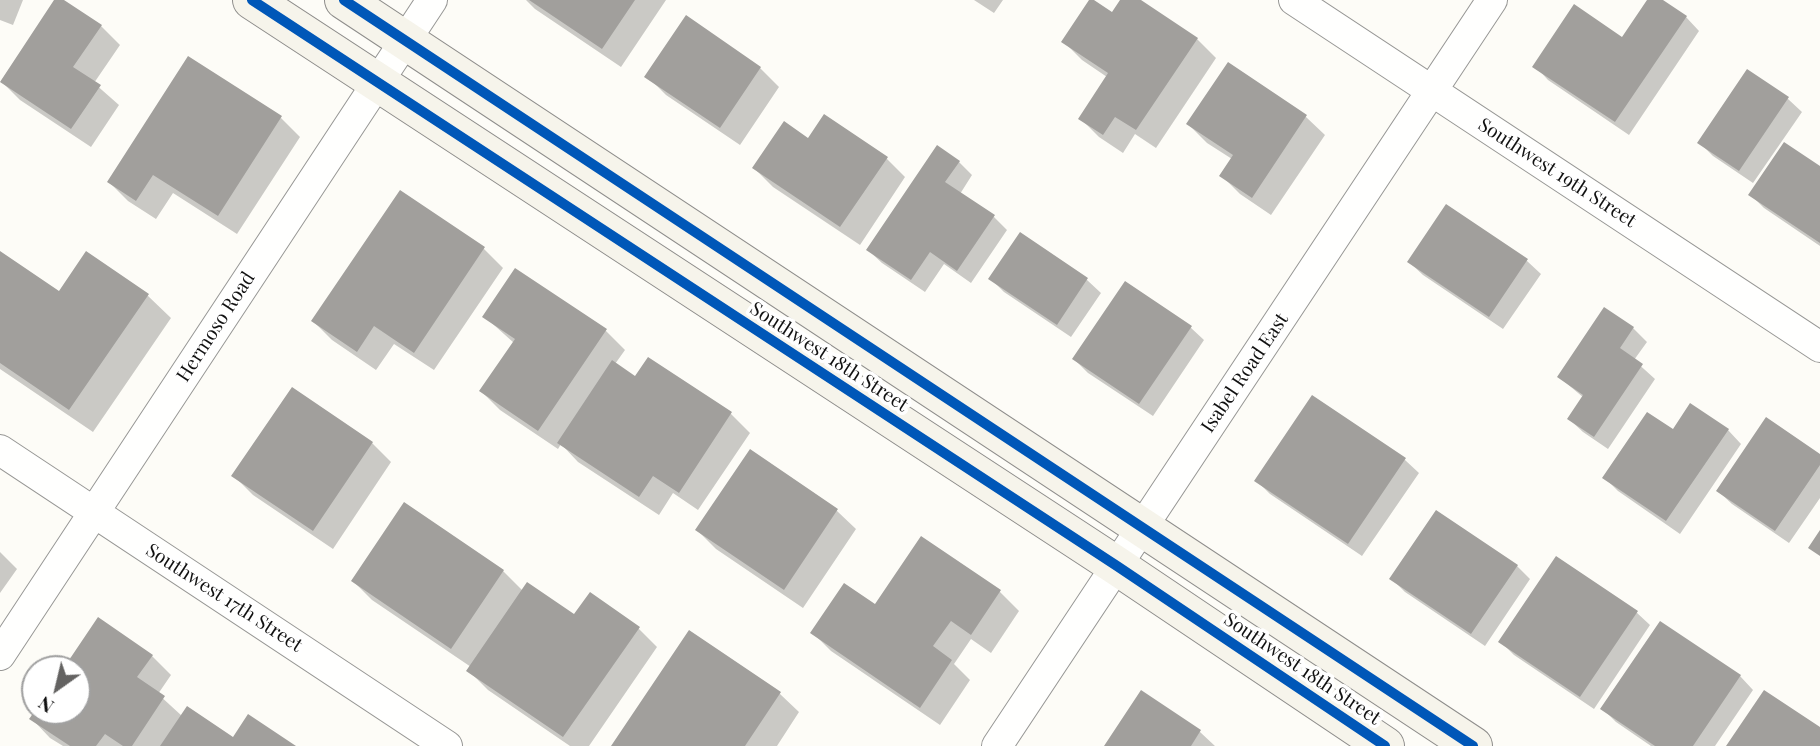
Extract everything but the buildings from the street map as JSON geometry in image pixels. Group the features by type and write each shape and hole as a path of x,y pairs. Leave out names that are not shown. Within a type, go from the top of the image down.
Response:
{"main road":[{"name":"Southwest 18th Street","path":"251,0 1117,566 1385,746"},
{"name":"Southwest 18th Street","path":"344,0 1473,746"}],"street":[{"name":"Hermoso Road","path":"0,655 432,0"},
{"name":"Southwest 19th Street","path":"1294,0 1820,347"},
{"name":"Isabel Road East","path":"997,746 1492,0"},
{"name":"Southwest 17th Street","path":"0,450 447,746"}],"cycle path":[{"path":"252,0 1117,566 1385,746"},
{"path":"344,0 1473,746"}]}
